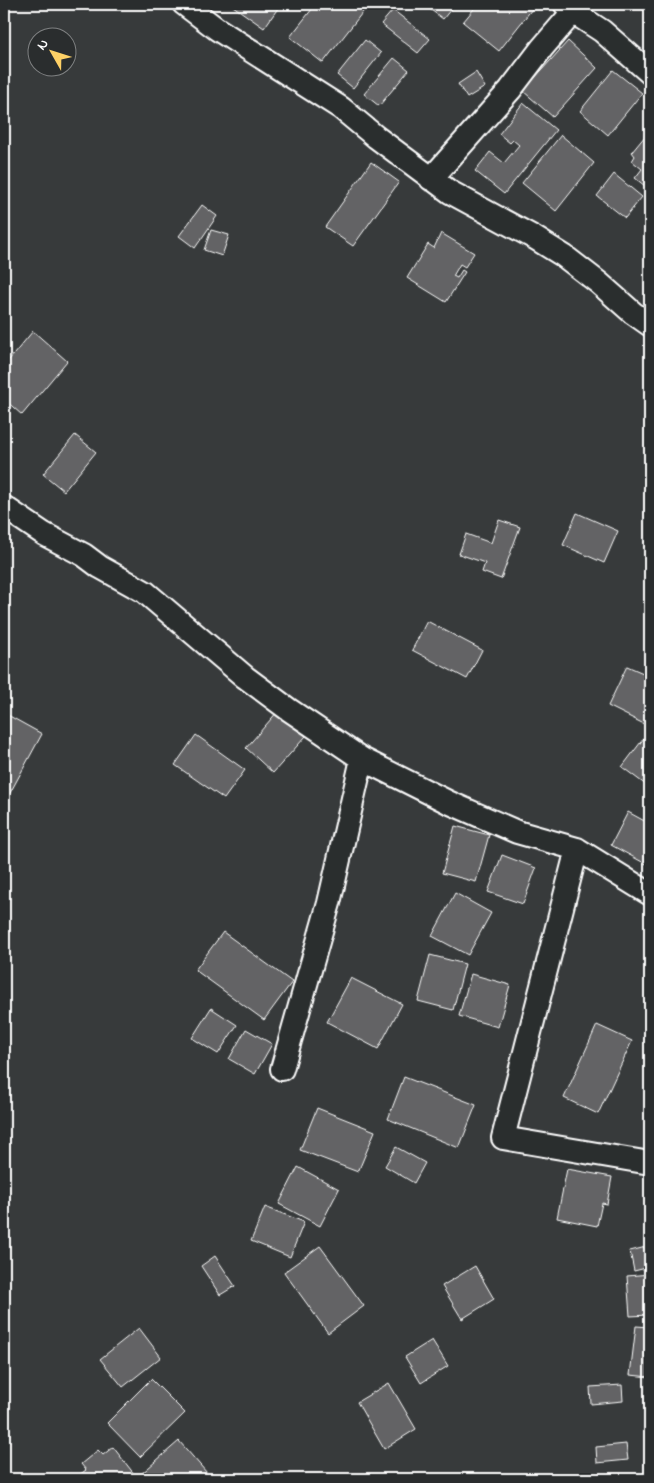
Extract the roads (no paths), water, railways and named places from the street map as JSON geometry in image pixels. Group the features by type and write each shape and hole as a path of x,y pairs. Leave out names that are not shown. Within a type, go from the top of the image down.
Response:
{"street":[{"path":"184,4 217,29 341,108 376,137 450,192 564,256 650,326"},
{"path":"431,179 510,90 569,8 602,31 650,73"},
{"path":"4,507 44,534 145,592 245,677 288,709 362,759 448,802 516,832 577,849 650,894"},
{"path":"282,1069 329,903 362,759"},
{"path":"577,849 503,1138 650,1163"}]}
